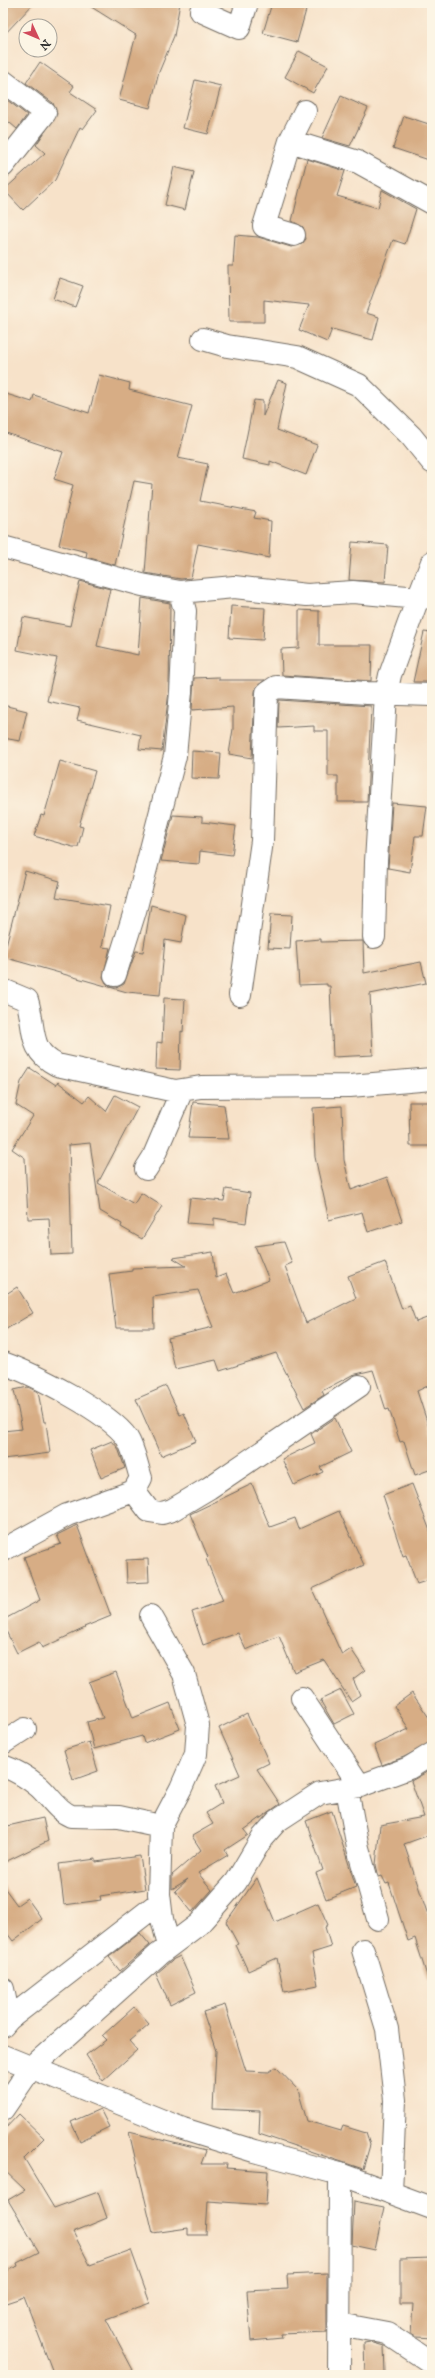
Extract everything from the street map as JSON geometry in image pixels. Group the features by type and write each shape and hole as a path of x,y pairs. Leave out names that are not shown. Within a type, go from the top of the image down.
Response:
{"street":[{"path":"201,11 239,28 247,3"},
{"path":"3,82 45,113 3,166"},
{"path":"294,235 264,226 290,141 305,112"},
{"path":"290,141 358,162 432,203"},
{"path":"203,339 227,346 297,357 359,385 411,436 432,462"},
{"path":"3,547 142,585 180,592 234,587 307,595 353,592 425,598"},
{"path":"374,936 376,862 386,694 390,675 425,598 432,562"},
{"path":"115,975 135,911 175,756 182,692 185,611 180,592"},
{"path":"240,995 262,841 267,693 276,687 386,694 432,695"},
{"path":"3,990 27,1000 32,1036 44,1058 57,1065 175,1091 201,1087 350,1086 432,1079"},
{"path":"146,1169 153,1158 182,1090"},
{"path":"3,1363 27,1371 110,1419 127,1439 141,1478 134,1491 67,1515 3,1550"},
{"path":"134,1491 149,1511 162,1513 172,1510 209,1488 359,1386"},
{"path":"151,1616 184,1674 198,1724 196,1754 182,1788 161,1826 160,1902 169,1946"},
{"path":"302,1698 354,1788 358,1848 378,1919"},
{"path":"3,1743 25,1729"},
{"path":"3,2109 31,2068 169,1946 198,1924 236,1882 262,1838 277,1821 320,1793 354,1788 409,1768 432,1754"},
{"path":"3,1766 19,1772 39,1787 63,1813 71,1816 119,1817 161,1826"},
{"path":"6,2022 160,1902"},
{"path":"363,1950 387,2029 395,2100 391,2193"},
{"path":"3,1989 6,2022"},
{"path":"3,2056 183,2129 254,2151 340,2174 432,2208"},
{"path":"339,2375 340,2174"},
{"path":"339,2324 387,2333 432,2363"}],"building":[{"path":"3,3 34,3 20,18 18,18 18,20 3,36"},
{"path":"85,3 180,3 174,36 159,72 150,108 119,100 136,35"},
{"path":"272,3 308,3 297,42 263,33"},
{"path":"299,51 328,66 313,93 285,77"},
{"path":"40,62 74,86 70,92 97,110 83,129 80,127 55,180 23,210 4,190 45,153 36,145 57,114 53,103 26,83"},
{"path":"195,80 221,86 208,134 183,128"},
{"path":"341,96 368,108 350,146 322,138"},
{"path":"3,97 27,115 17,129 3,117"},
{"path":"404,116 432,125 432,161 393,148"},
{"path":"307,159 345,171 337,196 378,208 382,190 416,209 405,244 393,240 366,313 379,317 373,340 332,329 327,342 299,330 309,305 264,300 264,322 229,322 228,266 233,266 235,235 258,237 291,247 302,244 306,239 303,227 292,221"},
{"path":"174,167 194,172 185,210 165,205"},
{"path":"60,278 83,286 75,307 53,299"},
{"path":"99,375 130,383 129,390 192,406 178,458 208,464 200,501 256,512 254,518 271,521 269,558 198,544 191,578 181,579 145,573 152,484 134,481 115,565 86,557 87,552 59,545 73,485 54,479 63,452 3,432 3,393 32,402 34,395 89,413"},
{"path":"278,380 287,383 277,430 317,445 306,475 270,461 270,465 242,459 254,400 263,401 263,416"},
{"path":"352,542 388,545 385,582 349,580"},
{"path":"80,581 110,589 97,646 138,655 142,598 170,603 169,691 162,751 139,749 141,735 77,720 80,708 47,701 57,658 17,650 23,617 70,626"},
{"path":"231,606 265,608 263,640 229,638"},
{"path":"299,610 319,611 319,645 372,645 371,681 282,675 281,649 299,648"},
{"path":"424,632 432,633 432,682 413,682"},
{"path":"219,677 219,680 265,680 256,687 255,692 252,758 229,754 233,729 233,707 192,710 194,678"},
{"path":"279,700 371,706 367,802 338,802 338,776 328,776 328,731 314,731 314,726 278,728"},
{"path":"3,705 27,711 20,741 3,738"},
{"path":"192,751 221,753 219,779 191,778"},
{"path":"60,761 95,771 79,826 83,827 78,847 73,847 34,836 41,815 44,816"},
{"path":"392,803 427,806 423,836 415,836 410,872 388,868"},
{"path":"173,815 202,817 202,822 236,826 232,855 200,851 199,864 161,861"},
{"path":"25,871 60,881 56,897 110,906 102,947 110,948 103,977 106,983 112,987 118,987 124,984 136,951 143,952 151,905 186,915 181,943 165,940 160,995 127,992 3,957"},
{"path":"271,914 292,915 290,949 268,948"},
{"path":"321,939 321,942 363,941 364,973 421,962 426,983 370,994 373,1055 333,1057 330,986 327,986 327,984 299,985 296,941"},
{"path":"164,998 185,999 183,1032 181,1031 180,1070 156,1069 157,1042 162,1043"},
{"path":"30,1068 56,1085 58,1082 84,1102 89,1096 106,1111 115,1095 138,1107 98,1183 134,1204 141,1193 162,1206 142,1239 121,1227 122,1224 100,1211 90,1143 69,1145 72,1254 51,1255 49,1218 28,1219 25,1158 12,1149 33,1116 16,1105 21,1082"},
{"path":"193,1102 224,1105 229,1139 188,1138"},
{"path":"409,1102 432,1102 432,1146 410,1146"},
{"path":"342,1106 344,1160 351,1190 387,1177 402,1221 368,1232 362,1212 329,1220 315,1157 313,1108"},
{"path":"226,1189 250,1193 246,1223 214,1218 214,1225 187,1223 190,1198 224,1201"},
{"path":"284,1242 292,1263 285,1266 306,1323 356,1298 348,1276 385,1262 402,1309 410,1306 416,1322 432,1316 432,1384 417,1391 432,1437 432,1469 415,1475 404,1441 400,1442 389,1409 386,1410 373,1370 352,1375 322,1391 324,1395 304,1408 276,1353 220,1371 216,1360 175,1369 168,1338 213,1327 198,1290 153,1297 154,1328 116,1328 109,1274 132,1271 132,1268 186,1266 173,1258 213,1252 216,1278 226,1274 234,1293 269,1280 255,1246"},
{"path":"17,1287 33,1313 3,1331 3,1296"},
{"path":"166,1386 180,1415 184,1413 196,1441 161,1456 136,1399"},
{"path":"28,1387 38,1392 44,1422 46,1422 50,1453 3,1459 3,1431 22,1429 14,1390"},
{"path":"335,1418 351,1452 320,1467 323,1472 294,1485 282,1459 315,1443 311,1434"},
{"path":"112,1441 118,1448 125,1468 101,1478 90,1450"},
{"path":"252,1484 270,1527 295,1518 299,1529 339,1511 364,1565 312,1589 342,1655 351,1649 365,1670 353,1679 360,1695 351,1701 324,1660 294,1672 279,1636 246,1650 238,1633 203,1645 192,1612 223,1601 206,1559 208,1557 190,1514"},
{"path":"412,1484 432,1536 432,1579 417,1584 406,1555 403,1556 383,1495"},
{"path":"77,1525 111,1616 84,1627 85,1628 42,1648 39,1642 17,1653 3,1625 3,1620 40,1600 24,1557 61,1544 57,1535"},
{"path":"148,1559 149,1582 127,1583 126,1560"},
{"path":"116,1672 133,1718 170,1703 180,1729 144,1743 142,1736 94,1749 87,1722 103,1718 89,1682"},
{"path":"341,1690 354,1714 334,1724 320,1700"},
{"path":"412,1693 432,1722 432,1742 404,1757 382,1765 374,1745 409,1729 394,1706"},
{"path":"247,1714 269,1763 257,1769 280,1804 244,1830 248,1835 225,1850 228,1855 198,1873 212,1890 192,1912 175,1891 188,1879 172,1889 172,1875 201,1850 192,1836 213,1824 206,1813 222,1803 215,1786 240,1775 219,1728"},
{"path":"89,1742 98,1771 73,1780 64,1750"},
{"path":"432,1769 432,1834 404,1844 432,1927 432,1979 428,1979 415,1938 408,1941 389,1883 386,1884 382,1876 379,1877 376,1865 380,1825 424,1817 411,1781"},
{"path":"332,1811 356,1887 326,1899 316,1873 323,1870 306,1821"},
{"path":"43,1818 48,1841 3,1863 3,1827"},
{"path":"140,1856 145,1889 100,1896 101,1900 64,1905 59,1864 96,1859 96,1862"},
{"path":"257,1878 275,1922 318,1903 328,1925 325,1927 331,1947 312,1953 318,1985 284,1992 277,1958 248,1971 236,1945 238,1944 226,1922"},
{"path":"3,1886 17,1905 27,1898 42,1919 13,1941 3,1928"},
{"path":"140,1933 150,1945 120,1971 109,1957"},
{"path":"180,1956 196,1992 170,2005 156,1974 172,1960"},
{"path":"225,2005 246,2071 269,2072 276,2067 298,2090 307,2121 341,2131 343,2126 366,2133 370,2145 363,2169 259,2134 260,2111 213,2109 216,2051 203,2012"},
{"path":"134,2007 149,2024 129,2041 137,2050 103,2081 86,2055 106,2040 102,2036"},
{"path":"100,2109 109,2127 80,2141 71,2122"},
{"path":"19,2114 44,2138 24,2158 54,2208 98,2192 107,2218 73,2232 90,2265 131,2250 150,2303 106,2319 133,2370 123,2375 54,2375 24,2297 3,2304 3,2272 18,2266 17,2263 39,2252 8,2200 25,2190 3,2169 3,2131"},
{"path":"129,2132 206,2151 201,2164 227,2164 226,2168 268,2171 266,2205 208,2201 206,2235 188,2235 188,2228 153,2233"},
{"path":"354,2201 384,2207 375,2250 352,2245"},
{"path":"432,2258 432,2338 416,2337 411,2334 413,2304 400,2304 400,2259"},
{"path":"327,2273 327,2332 281,2334 282,2338 251,2341 247,2291 288,2289 287,2275"},
{"path":"370,2342 384,2346 385,2374 365,2375 364,2343"}]}
